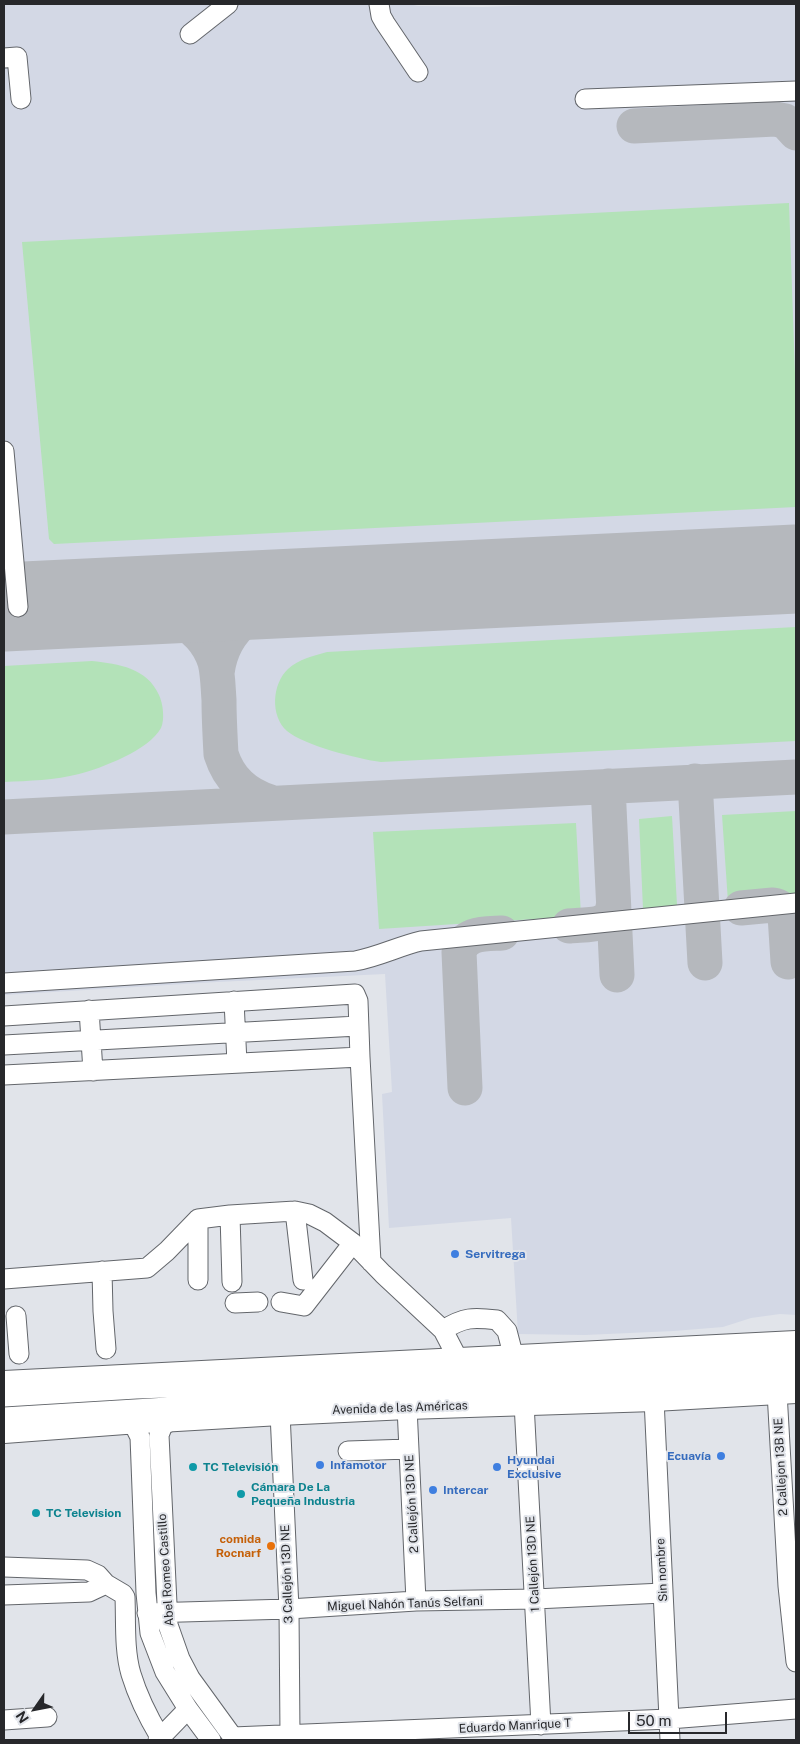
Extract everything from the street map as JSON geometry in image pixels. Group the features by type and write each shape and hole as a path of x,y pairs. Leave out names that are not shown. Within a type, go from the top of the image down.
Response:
{"main road":[{"path":"4,1383 103,1376 459,1361 796,1343"},
{"name":"Avenida de las Américas","path":"4,1432 124,1422 280,1413 654,1399 786,1391"}],"street":[{"path":"190,34 228,4"},
{"path":"380,4 381,16 418,72"},
{"path":"4,58 16,57 21,99"},
{"path":"586,99 796,91"},
{"path":"4,451 18,607"},
{"path":"4,983 355,961 421,941 796,903"},
{"path":"4,1016 355,994 358,1001 372,1262"},
{"path":"234,1001 237,1064"},
{"path":"89,1010 93,1071"},
{"path":"4,1045 358,1026"},
{"path":"4,1075 360,1057"},
{"path":"296,1211 303,1280"},
{"path":"4,1279 147,1268 167,1251 198,1219 296,1211 309,1214 325,1222 353,1243 443,1330 459,1361"},
{"path":"230,1215 232,1282"},
{"path":"198,1219 198,1280"},
{"path":"281,1302 304,1306 353,1243"},
{"path":"102,1271 106,1348"},
{"path":"236,1303 258,1302"},
{"path":"16,1316 19,1354"},
{"path":"443,1330 459,1320 484,1318 497,1320 506,1331 514,1358"},
{"path":"4,1397 136,1389 424,1379 796,1360"},
{"name":"Avenida de las Américas","path":"4,1417 217,1404 796,1376"},
{"name":"2 Callejon 13B NE","path":"786,1391 796,1662"},
{"name":"Sin nombre","path":"654,1399 670,1740"},
{"name":"1 Callejón 13D NE","path":"524,1404 541,1725"},
{"name":"2 Callejón 13D NE","path":"407,1407 416,1601"},
{"name":"3 Callejón 13D NE","path":"280,1413 289,1609 290,1736"},
{"name":"Abel Romeo Castillo","path":"175,1419 163,1425 159,1435 157,1613 150,1633 165,1672 188,1709 202,1737"},
{"name":"Abel Romeo Castillo","path":"124,1422 135,1427 140,1437 157,1613 168,1626 180,1659 202,1697 234,1739"},
{"path":"348,1451 409,1449"},
{"path":"4,1567 87,1570 98,1575 106,1584 123,1594 125,1597 127,1652 131,1673 145,1712 159,1739 188,1709"},
{"path":"4,1595 90,1592 106,1584"},
{"name":"Miguel Nahón Tanús Selfani","path":"157,1613 289,1609 416,1601 535,1599 663,1593"},
{"path":"126,1704 131,1673"},
{"name":"Eduardo Manrique T","path":"234,1739 290,1736 412,1736 541,1725 669,1719 796,1709"},
{"path":"4,1720 47,1717"}],"shaded area":[{"path":"4,4 409,4 418,6 482,7 566,4 796,4 796,1315 780,1314 751,1318 723,1327 674,1331 585,1335 518,1334 511,1218 389,1228 382,1094 392,1092 385,974 4,995"}],"green space":[{"path":"789,203 796,402 796,507 54,544 49,539 22,242"},
{"path":"796,627 796,741 381,762 331,751 295,736 282,725 276,709 276,691 283,675 288,669 301,660 327,652"},
{"path":"92,661 122,666 140,673 147,679 154,686 162,702 163,716 161,728 155,736 136,751 100,767 61,778 4,782 4,666"},
{"path":"796,811 796,895 728,902 722,815"},
{"path":"672,816 677,905 643,909 639,819"},
{"path":"576,823 581,916 379,929 373,832"}],"taxiway":[{"path":"634,126 775,119 785,121 796,133"},
{"path":"217,673 227,641 247,618 274,603 306,592"},
{"path":"115,601 160,611 174,617 199,635 208,647 216,667 221,754 224,763 233,778 246,790 270,802"},
{"path":"4,606 18,607"},
{"path":"4,817 796,777"},
{"path":"695,781 705,963"},
{"path":"608,786 617,975"},
{"path":"741,908 773,905 782,909 785,915 788,962"},
{"path":"569,926 603,922 608,919 613,907"},
{"path":"465,1088 459,952 462,945 471,937 502,933"}],"runway":[{"path":"4,607 796,569"}],"place":[{"name":"Servitrega","path":"455,1254"},
{"name":"Ecuavía","path":"721,1456"},
{"name":"Infamotor","path":"320,1465"},
{"name":"TC Televisión","path":"193,1467"},
{"name":"Hyundai Exclusive","path":"497,1467"},
{"name":"Intercar","path":"433,1490"},
{"name":"Cámara De La Pequeña Industria","path":"241,1494"},
{"name":"TC Television","path":"36,1513"},
{"name":"comida Rocnarf","path":"271,1546"}]}
